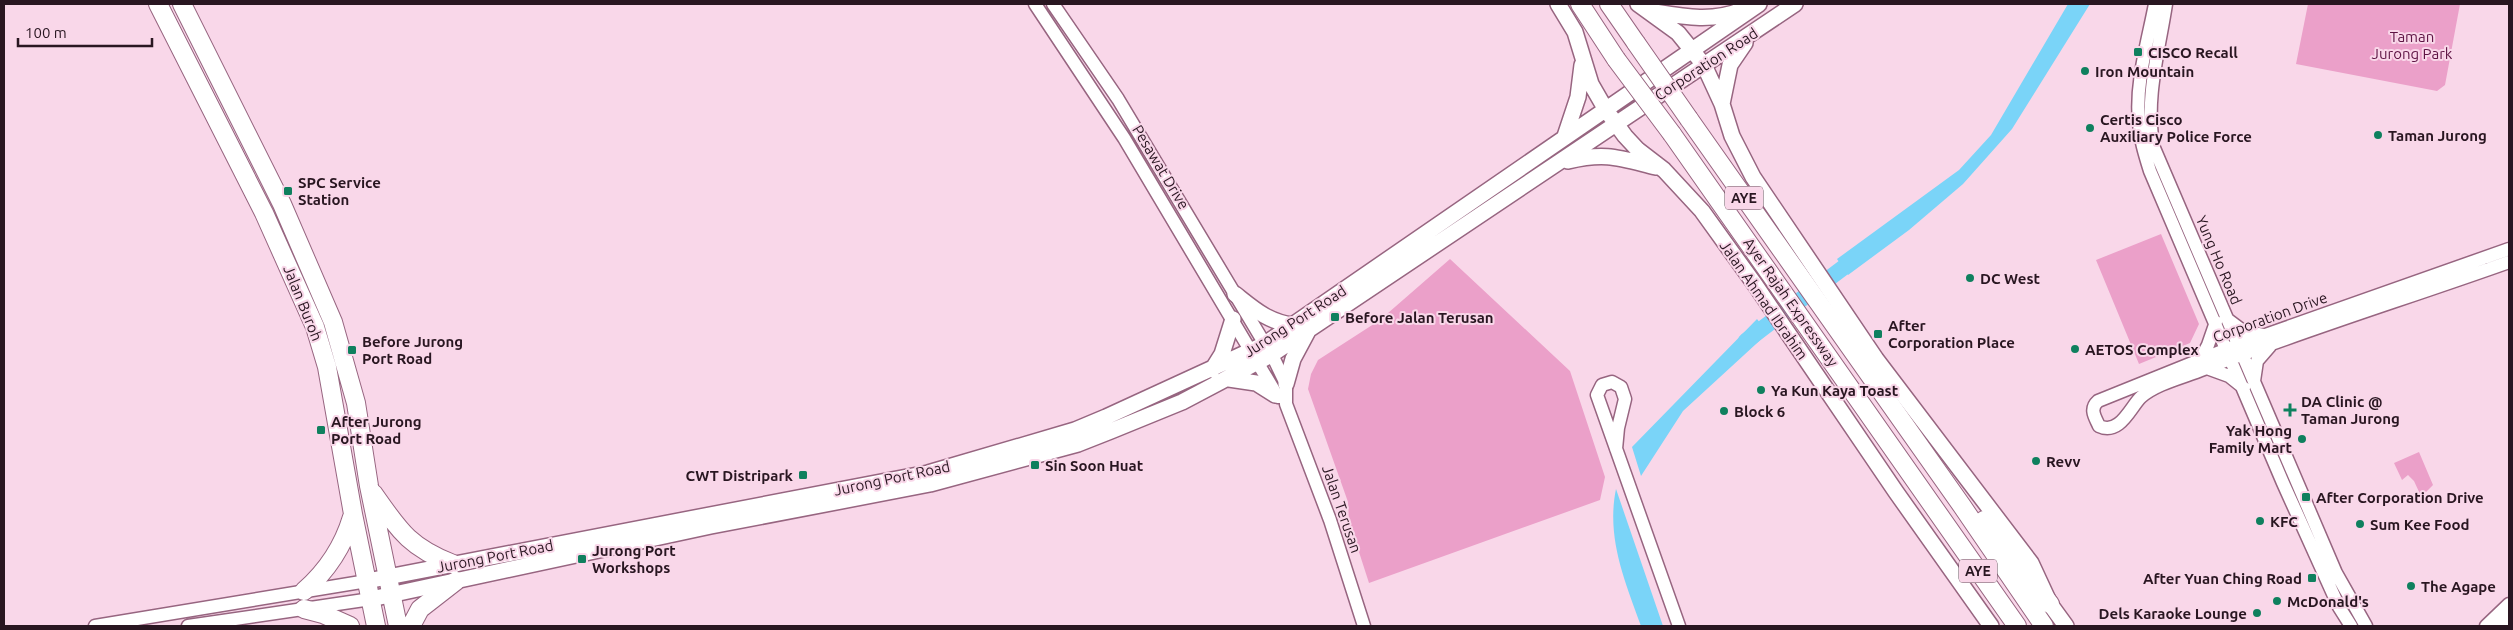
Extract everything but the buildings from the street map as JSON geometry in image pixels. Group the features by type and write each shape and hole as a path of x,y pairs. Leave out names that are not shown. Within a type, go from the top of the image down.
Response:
{"highway":[{"name":"Jalan Buroh","path":"158,4 264,213 315,328 332,394 353,514 376,626"},
{"name":"Jalan Buroh","path":"182,4 282,204 333,322 356,403 369,486 398,626"},
{"name":"Ayer Rajah Expressway","path":"1580,4 1616,59 1672,134 1781,288 2016,626"},
{"name":"Ayer Rajah Expressway","path":"1609,4 1689,119 1806,271 1952,492 2044,626"},
{"path":"369,486 410,543 435,557 454,573 420,609 411,626"},
{"path":"1952,492 1966,498 2050,604"},
{"path":"350,626 323,614 304,600 334,559 346,536 353,514"}],"main road":[{"name":"Jalan Ahmad Ibrahim","path":"1558,4 1575,32 1591,84 1606,110 1638,150 1664,170 1702,211 1991,626"},
{"path":"1640,7 1685,18 1701,18 1733,14 1758,4"},
{"name":"Corporation Road","path":"1606,110 1758,4"},
{"name":"Corporation Road","path":"1616,124 1755,33 1795,4"},
{"path":"1640,7 1678,33 1704,65 1722,104 1732,136 1806,271"},
{"path":"1722,104 1730,65 1743,44 1755,33"},
{"path":"1565,136 1579,93 1582,52"},
{"name":"Jurong Port Road","path":"367,581 388,577 454,573 704,528 930,484 1078,444 1182,402 1228,378 1262,353 1293,325 1565,136 1606,110"},
{"name":"Jurong Port Road","path":"371,599 454,573 928,473 1074,430 1212,370 1262,353 1309,330 1616,124"},
{"path":"1559,164 1598,155 1611,155 1664,170"},
{"path":"1235,294 1258,314 1281,324 1293,325"},
{"path":"1825,299 1876,359 2031,563 2050,604 2066,626"},
{"path":"1212,370 1222,354 1233,319"},
{"path":"1228,378 1256,383 1282,394 1293,359 1309,330"}],"street":[{"name":"Pesawat Drive","path":"1035,4 1124,138 1233,319 1262,353"},
{"name":"Pesawat Drive","path":"1053,4 1118,99 1235,294 1262,353"},
{"name":"Yung Ho Road","path":"2155,4 2139,98 2140,137 2150,171 2221,320 2249,386 2287,491 2340,607 2351,626"},
{"name":"Yung Ho Road","path":"2166,4 2151,102 2151,136 2160,165 2221,320"},
{"name":"Corporation Drive","path":"2203,364 2151,390 2136,402 2124,421 2106,428 2099,426 2093,410 2094,405 2098,401 2268,340 2509,249"},
{"name":"Corporation Drive","path":"2268,340 2509,262"},
{"path":"2221,320 2243,331 2268,340 2257,361 2249,386 2203,364 2221,320"},
{"name":"Jalan Terusan","path":"1262,353 1282,394 1330,520 1364,626"},
{"name":"Yung Ho Road","path":"2249,386 2336,573 2366,626"},
{"path":"1616,449 1680,626"},
{"name":"Jurong Port Road","path":"188,626 304,600 367,581"},
{"name":"Jurong Port Road","path":"95,626 304,600 371,599"},
{"path":"2486,626 2509,604"},
{"path":"2500,626 2509,618"}],"green space":[{"name":"Taman Jurong Park","path":"2308,4 2460,4 2445,85 2437,91 2296,64"},
{"path":"2161,234 2199,324 2190,343 2139,364 2096,260"},
{"path":"1450,259 1570,371 1605,477 1600,500 1369,583 1349,521 1348,502 1308,389 1311,374 1318,360 1380,320"},
{"path":"2419,452 2433,485 2424,494 2420,494 2414,481 2408,475 2402,480 2394,463"}],"water":[{"path":"2068,4 2090,4 2012,129 1963,184 1909,230 1848,275 1837,259 1959,170 1991,135"},
{"path":"1757,319 1768,333 1683,411 1641,476 1632,447"},
{"path":"1616,489 1663,626 1641,626 1623,576 1613,525"}],"waterway":[{"path":"1746,341 1860,255"}],"place":[{"name":"CISCO Recall","path":"2138,52"},
{"name":"Iron Mountain","path":"2085,71"},
{"name":"Certis Cisco Auxiliary Police Force","path":"2090,128"},
{"name":"Taman Jurong","path":"2378,135"},
{"name":"SPC Service Station","path":"288,191"},
{"name":"DC West","path":"1970,278"},
{"name":"Before Jalan Terusan","path":"1335,317"},
{"name":"After Corporation Place","path":"1878,334"},
{"name":"AETOS Complex","path":"2075,349"},
{"name":"Before Jurong Port Road","path":"352,350"},
{"name":"Ya Kun Kaya Toast","path":"1761,390"},
{"name":"DA Clinic @ Taman Jurong","path":"2290,410"},
{"name":"Block 6","path":"1724,411"},
{"name":"After Jurong Port Road","path":"321,430"},
{"name":"Yak Hong Family Mart","path":"2302,439"},
{"name":"Revv","path":"2036,461"},
{"name":"Sin Soon Huat","path":"1035,465"},
{"name":"CWT Distripark","path":"803,475"},
{"name":"After Corporation Drive","path":"2306,497"},
{"name":"KFC","path":"2260,521"},
{"name":"Sum Kee Food","path":"2360,524"},
{"name":"Jurong Port Workshops","path":"582,559"},
{"name":"After Yuan Ching Road","path":"2312,578"},
{"name":"The Agape","path":"2411,586"},
{"name":"McDonald's","path":"2277,601"},
{"name":"Dels Karaoke Lounge","path":"2257,613"}]}
